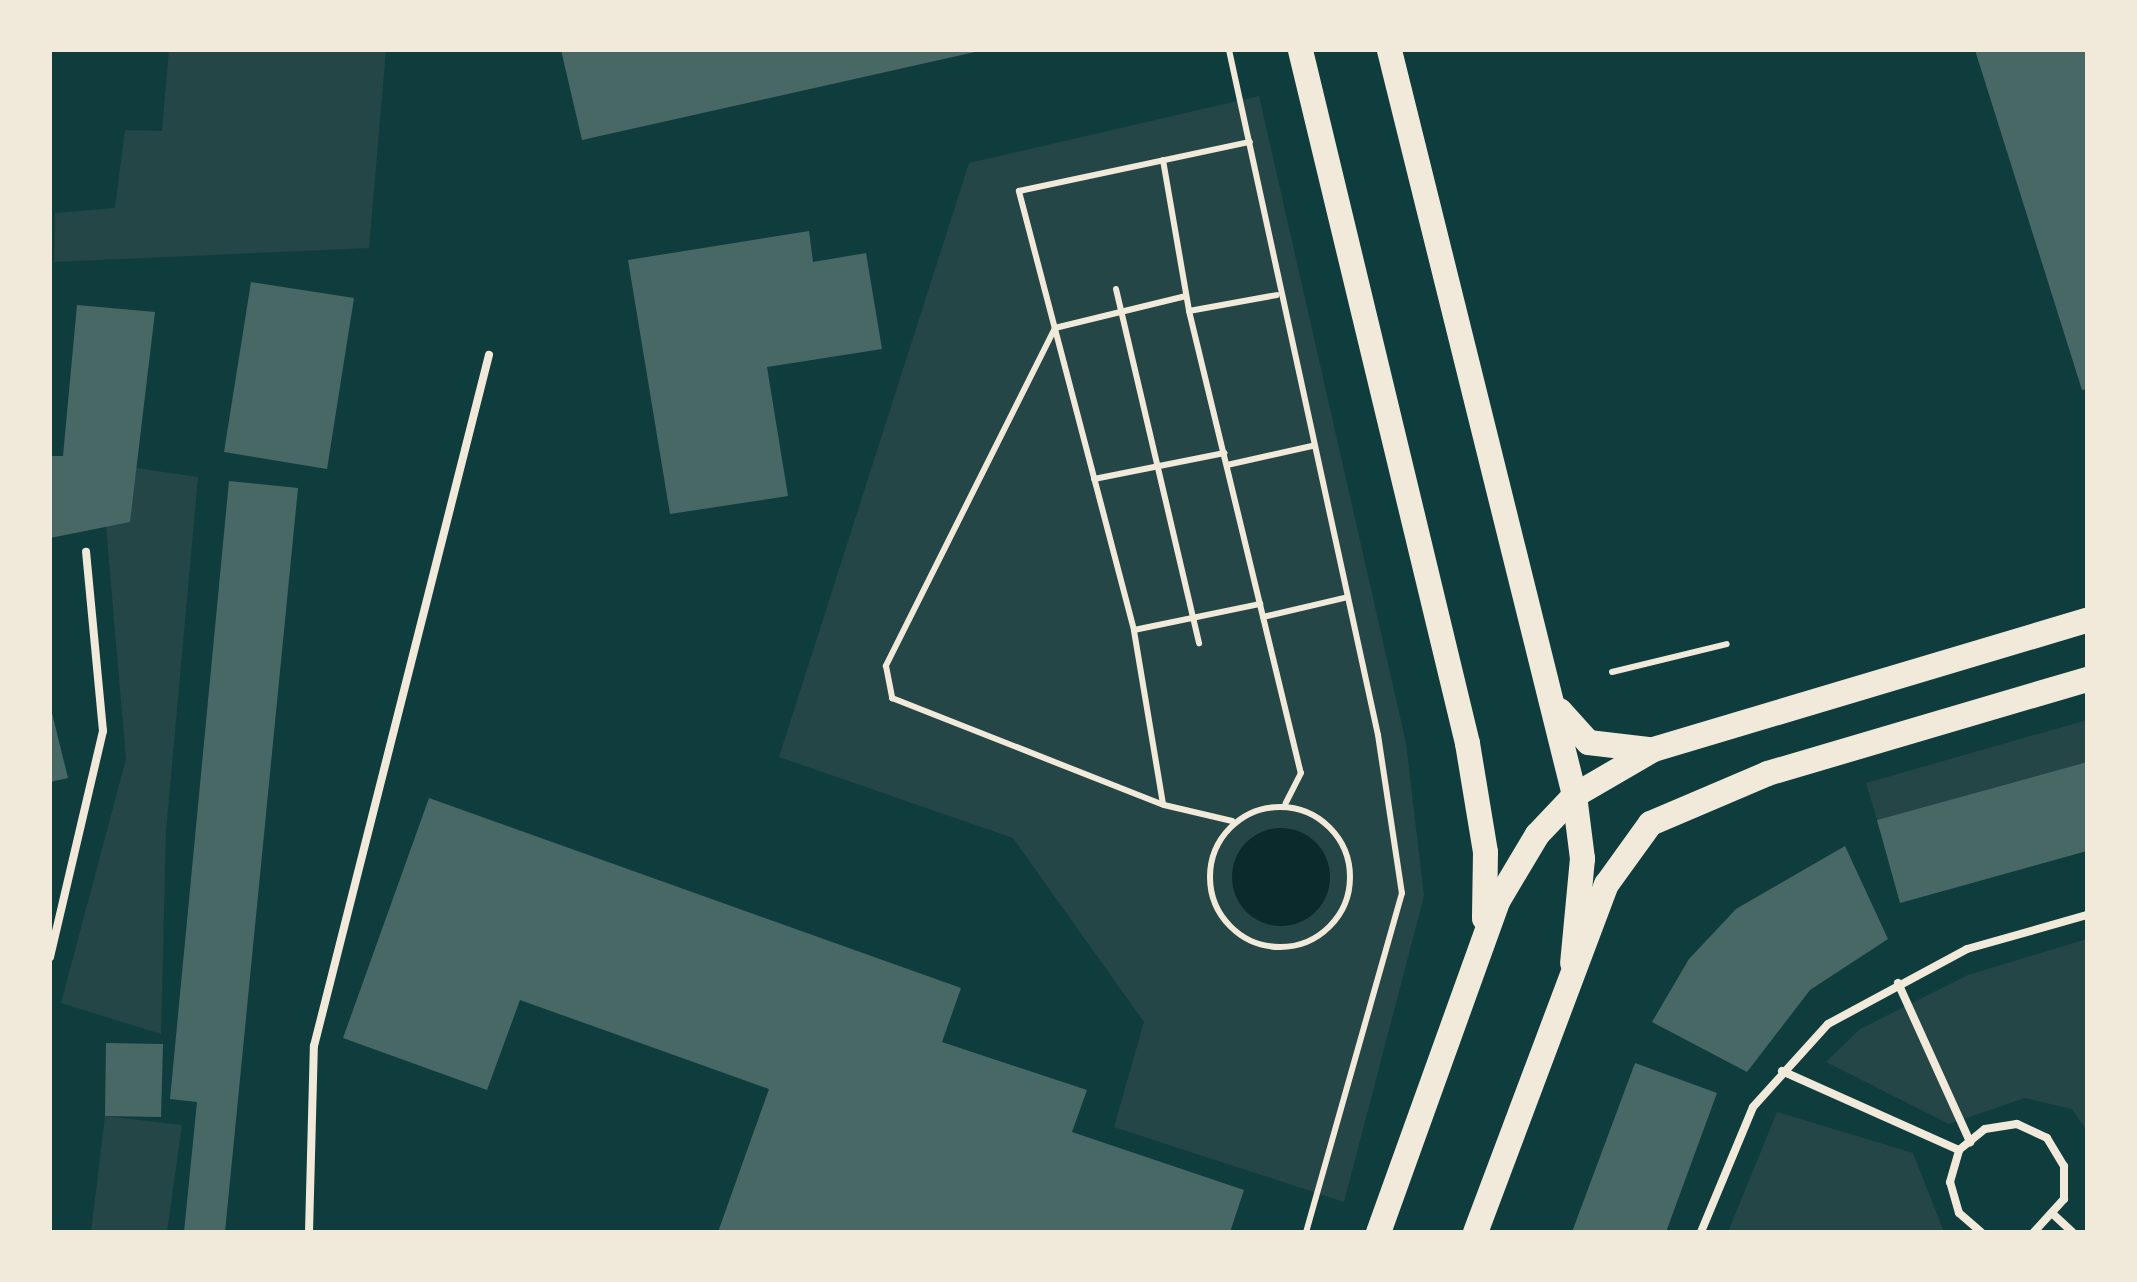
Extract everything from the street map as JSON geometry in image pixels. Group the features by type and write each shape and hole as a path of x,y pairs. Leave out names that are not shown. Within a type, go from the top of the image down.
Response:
{"main road":[{"path":"1300,50 1467,742 1485,852 1481,938"},
{"path":"1388,50 1574,795 1582,858 1572,964"},
{"path":"1378,1232 1481,938 1536,834 1574,795 1653,749 2087,620"},
{"path":"1474,1232 1572,964 1618,858 1650,822 1766,773 2087,679"},
{"path":"1550,689 1588,742 1653,749"}],"lane":[{"path":"310,1232 314,1046 490,355"},
{"path":"50,957 102,731 86,552"},
{"path":"1701,1232 1752,1107 1828,1024 1967,949 2087,915"},
{"path":"1898,984 1970,1142"},
{"path":"1782,1071 1959,1150"},
{"path":"1981,1232 1959,1213 1950,1182 1959,1150 1984,1128 2017,1124 2047,1138 2064,1166 2064,1199 2054,1215 2034,1232"},
{"path":"2054,1215 2072,1232"}],"path":[{"path":"1230,50 1276,295 1348,598 1402,893 1306,1232"},
{"path":"1164,805 1134,630 1019,191 1250,142"},
{"path":"1163,160 1186,296 1301,773 1286,804"},
{"path":"1116,289 1199,642"},
{"path":"1190,311 1276,295"},
{"path":"1055,328 1186,296"},
{"path":"1055,328 886,666 892,698 1164,805 1232,821 1286,804 1336,830 1353,884 1327,933 1273,950 1224,924 1206,871 1232,821"},
{"path":"1227,465 1312,446"},
{"path":"1094,479 1224,453"},
{"path":"1263,616 1348,598"},
{"path":"1134,630 1260,604"},
{"path":"1612,672 1727,644"}],"shaded area":[{"path":"169,50 386,50 369,248 54,262 55,213 115,208 125,130 162,131"},
{"path":"1259,96 1406,743 1424,896 1344,1202 1114,1127 1144,1022 1013,838 779,757 969,163"},
{"path":"136,468 198,477 166,831 161,1034 61,1003 126,759 106,526"},
{"path":"2087,720 2087,762 1877,820 1866,783"},
{"path":"1281,828 1308,836 1322,850 1330,877 1322,904 1308,918 1281,926 1254,918 1240,904 1232,877 1240,850 1254,836"},
{"path":"2087,939 2087,1131 2072,1109 2025,1098 1949,1124 1826,1062 1860,1029 1968,975"},
{"path":"1777,1112 1913,1153 1944,1232 1728,1232"},
{"path":"105,1116 182,1125 167,1232 91,1232"}],"building":[{"path":"561,50 974,50 975,52 582,140"},
{"path":"1975,50 2087,50 2087,389 2082,390"},
{"path":"809,231 813,262 866,253 882,349 767,367 788,496 670,514 628,260"},
{"path":"251,282 354,298 327,469 224,452"},
{"path":"77,305 155,312 130,522 50,538 50,456 63,456"},
{"path":"229,481 298,488 225,1232 184,1232 197,1102 170,1099"},
{"path":"50,710 68,778 50,782"},
{"path":"2087,762 2087,851 1900,903 1877,820"},
{"path":"429,798 961,988 942,1042 1087,1090 1072,1132 1244,1190 1230,1232 718,1232 769,1089 520,1000 487,1090 343,1038"},
{"path":"1845,846 1888,939 1810,990 1747,1072 1652,1022 1689,959 1736,909"},
{"path":"106,1043 163,1044 161,1117 105,1116"},
{"path":"1635,1063 1717,1093 1666,1232 1572,1232"}]}
